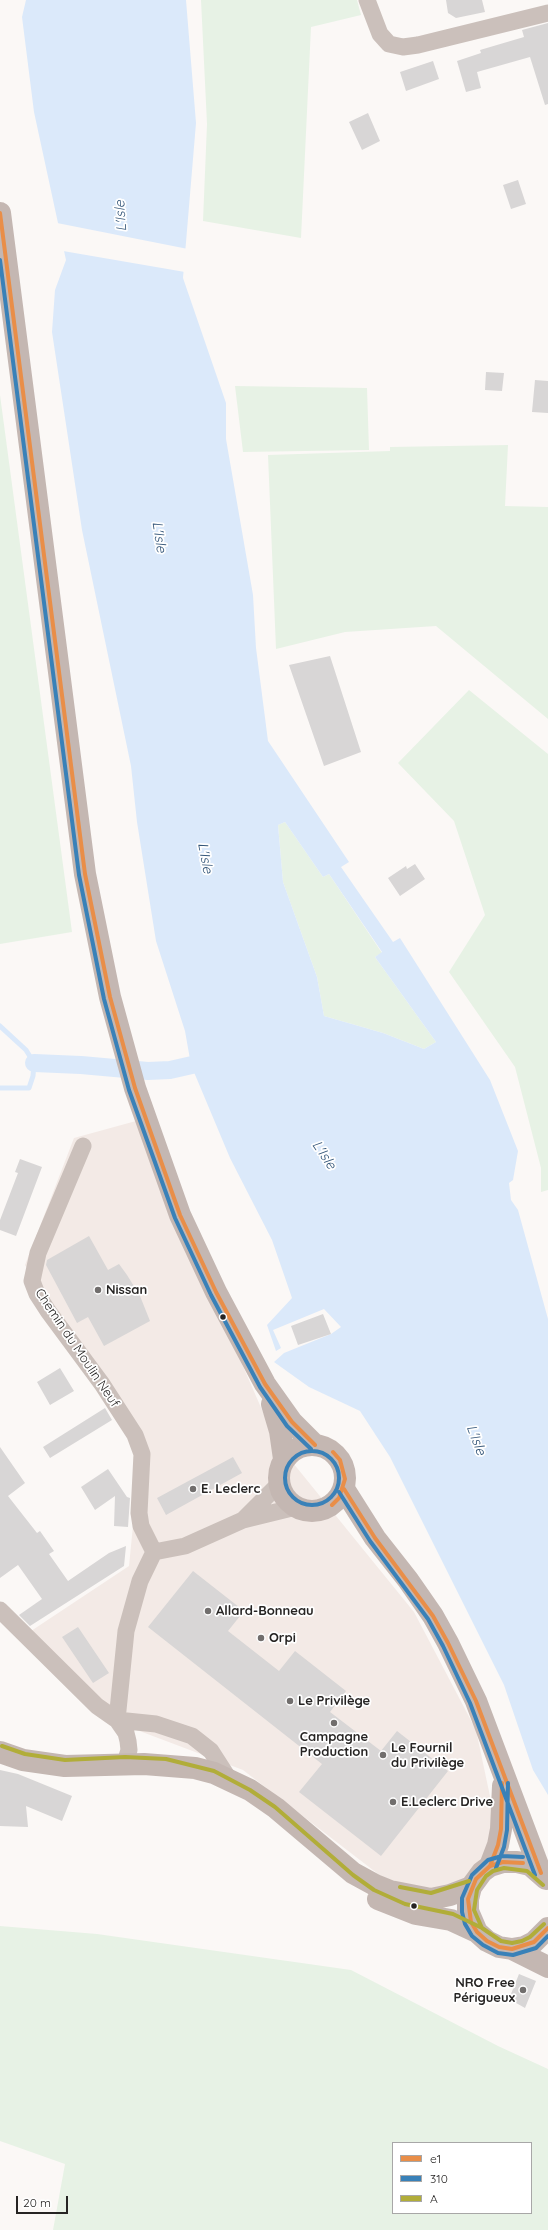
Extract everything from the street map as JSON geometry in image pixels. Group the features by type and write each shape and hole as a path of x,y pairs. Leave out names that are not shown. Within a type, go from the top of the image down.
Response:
{"main road":[{"path":"0,213 85,874 100,957 124,1052 135,1088 180,1215 216,1292 265,1384 292,1422 316,1444 325,1447 340,1460 345,1479 344,1488 336,1501 323,1509 304,1511 288,1501 279,1484 279,1471 284,1459 298,1447 316,1444"},
{"path":"265,1384 280,1430 284,1459"},
{"path":"344,1488 375,1538 408,1580 437,1623 476,1702 544,1877"},
{"path":"323,1509 347,1519 375,1538"},
{"path":"0,1752 23,1760 65,1766 126,1763 195,1768 229,1779 276,1808 331,1856 353,1873 375,1885 390,1891 432,1898 450,1895 471,1887"},
{"path":"165,1765 194,1771 212,1777 247,1795 272,1812 349,1880 376,1898 403,1910 451,1920 477,1932 493,1944 512,1949 548,1967"},
{"path":"490,1866 498,1844 501,1829 503,1790 501,1769"},
{"path":"477,1932 468,1911 468,1899 471,1887 479,1875 490,1866 503,1862 516,1862 530,1865 544,1877"},
{"path":"512,1949 534,1942 548,1928"}],"street":[{"path":"367,0 380,34 389,44 403,47 548,13"},
{"name":"Chemin du Moulin Neuf","path":"83,1146 38,1254 32,1281 37,1294 48,1311 102,1384 135,1435 142,1454 139,1513 141,1526 154,1552"},
{"path":"243,1520 279,1484"},
{"path":"117,1720 126,1631 140,1581 154,1552 185,1546 243,1520 296,1507"},
{"path":"0,1610 97,1706 117,1720 126,1733 128,1741 129,1750 126,1763"},
{"path":"117,1720 156,1724 192,1736 211,1751 229,1779"}],"shaded area":[{"path":"201,0 357,0 361,15 311,27 301,238 203,221 207,124"},
{"path":"235,386 367,388 369,450 243,452"},
{"path":"0,395 72,932 0,944"},
{"path":"508,445 505,506 548,507 548,719 436,626 345,632 276,649 268,455 390,451 390,447"},
{"path":"469,690 548,754 548,1190 541,1192 541,1168 515,1067 449,972 485,915 454,821 398,763"},
{"path":"285,822 323,877 329,874 382,953 375,957 436,1042 424,1049 383,1033 324,1016 317,977 283,882 278,825"},
{"name":"Le Privilège","path":"136,1121 276,1442 414,1612 476,1730 495,1820 490,1856 453,1889 416,1887 382,1877 243,1770 105,1718 28,1633 129,1566 140,1455 25,1265 74,1138"},
{"path":"0,1926 97,1934 351,1970 498,2046 548,2069 548,2230 53,2230 65,2164 0,2141"}],"water":[{"name":"L'Isle","path":"26,0 186,0 196,123 183,278 226,403 226,439 253,595 256,648 268,741 349,862 341,867 393,942 400,938 490,1080 518,1151 513,1180 509,1183 511,1200 518,1210 548,1319 548,1795 533,1770 504,1685 390,1457 360,1411 309,1387 274,1362 284,1353 331,1334 341,1327 324,1309 273,1330 281,1348 276,1351 267,1325 292,1298 272,1240 230,1158 191,1065 185,1031 156,941 137,822 131,766 82,530 52,332 55,290 66,260 34,112 22,17","holes":["285,822 323,877 329,874 382,952 375,957 436,1042 424,1049 383,1033 324,1016 317,977 283,882 278,825"]}],"pier":[{"path":"57,223 188,249 185,272 63,251"}],"building":[{"path":"446,0 482,0 485,12 456,18 448,13"},
{"path":"548,23 548,104 545,105 530,57 477,72 481,88 466,92 457,61 481,53 480,50 524,37 522,30"},
{"path":"433,61 439,79 406,91 400,72"},
{"path":"368,113 380,141 362,150 349,122"},
{"path":"518,180 526,204 511,209 503,185"},
{"path":"486,372 504,373 502,391 485,390"},
{"path":"535,380 548,381 548,413 532,412"},
{"path":"330,656 361,752 324,766 289,665"},
{"path":"415,864 425,879 400,896 388,878 406,866 407,869"},
{"path":"20,1159 42,1167 16,1236 0,1230 0,1220 18,1173 15,1172"},
{"name":"Nissan","path":"89,1236 108,1270 119,1264 127,1275 140,1296 150,1321 104,1346 88,1317 77,1323 46,1265 47,1260"},
{"path":"323,1314 331,1334 298,1345 291,1326"},
{"path":"60,1368 74,1391 50,1405 37,1382"},
{"path":"105,1408 112,1420 50,1458 43,1447"},
{"path":"0,1447 25,1483 8,1496 37,1533 40,1531 54,1551 49,1554 68,1581 109,1553 126,1546 124,1566 30,1626 19,1615 42,1599 18,1565 0,1578"},
{"name":"E. Leclerc","path":"233,1457 242,1473 166,1515 157,1498"},
{"path":"108,1469 127,1497 130,1498 128,1527 114,1526 115,1496 95,1510 81,1487"},
{"name":"Le Privilège","path":"193,1571 244,1611 228,1631 279,1671 295,1651 346,1691 330,1712 381,1751 397,1731 448,1771 381,1856 299,1792 322,1764 148,1627"},
{"path":"78,1627 109,1673 93,1683 62,1637"},
{"path":"0,1770 18,1774 72,1796 62,1821 26,1806 28,1827 0,1826"},
{"name":"NRO Free Périgueux","path":"519,1974 536,1981 525,2008 509,1999"}],"waterway":[{"path":"0,1026 26,1050 34,1063 33,1076 29,1088 0,1088"},
{"path":"34,1063 81,1065 148,1071 170,1070 214,1060"}],"transit line":[{"name":"e1","path":"0,213 85,874 110,997 135,1088 180,1215 216,1292 265,1384 292,1422 315,1445"},
{"name":"310","path":"0,260 79,875 104,999 129,1090 175,1218 211,1295 260,1387 287,1426 311,1449"},
{"name":"310","path":"312,1451 322,1453 331,1459 337,1468 339,1478 337,1488 331,1497 322,1503 312,1505 302,1503 293,1497 287,1488 285,1478 287,1468 293,1459 302,1453 312,1451"},
{"name":"e1","path":"332,1505 339,1498 345,1479 340,1460 333,1452"},
{"name":"e1","path":"344,1489 375,1538 433,1616 448,1643 476,1701 541,1873"},
{"name":"310","path":"339,1492 370,1541 428,1619 443,1646 470,1703 535,1875"},
{"name":"A","path":"2,1746 25,1754 65,1760 125,1757 166,1759 214,1771 250,1790 275,1807 353,1875 374,1890 405,1904 453,1914 480,1927"},
{"name":"e1","path":"490,1866 498,1845 501,1829 502,1783"},
{"name":"310","path":"496,1868 504,1847 507,1830 508,1783"},
{"name":"310","path":"523,1857 502,1856 488,1860 472,1875 462,1898 462,1912 465,1924 472,1936 483,1945 498,1953 513,1955 536,1948 548,1936"},
{"name":"e1","path":"523,1863 503,1862 490,1866 476,1879 468,1899 471,1922 477,1932 487,1941 499,1947 512,1949 534,1942 548,1928"},
{"name":"A","path":"543,1885 527,1871 504,1868 493,1871 486,1876 477,1890 474,1910 482,1928 501,1941 512,1943 522,1941 530,1937 544,1924"},
{"name":"A","path":"400,1887 431,1893 469,1881"}],"place":[{"name":"Nissan","path":"98,1290"},
{"name":"E. Leclerc","path":"193,1489"},
{"name":"Allard-Bonneau","path":"208,1611"},
{"name":"Orpi","path":"261,1638"},
{"name":"Le Privilège","path":"290,1701"},
{"name":"Campagne Production","path":"334,1723"},
{"name":"Le Fournil du Privilège","path":"383,1755"},
{"name":"E.Leclerc Drive","path":"393,1802"},
{"name":"NRO Free Périgueux","path":"523,1990"}]}
